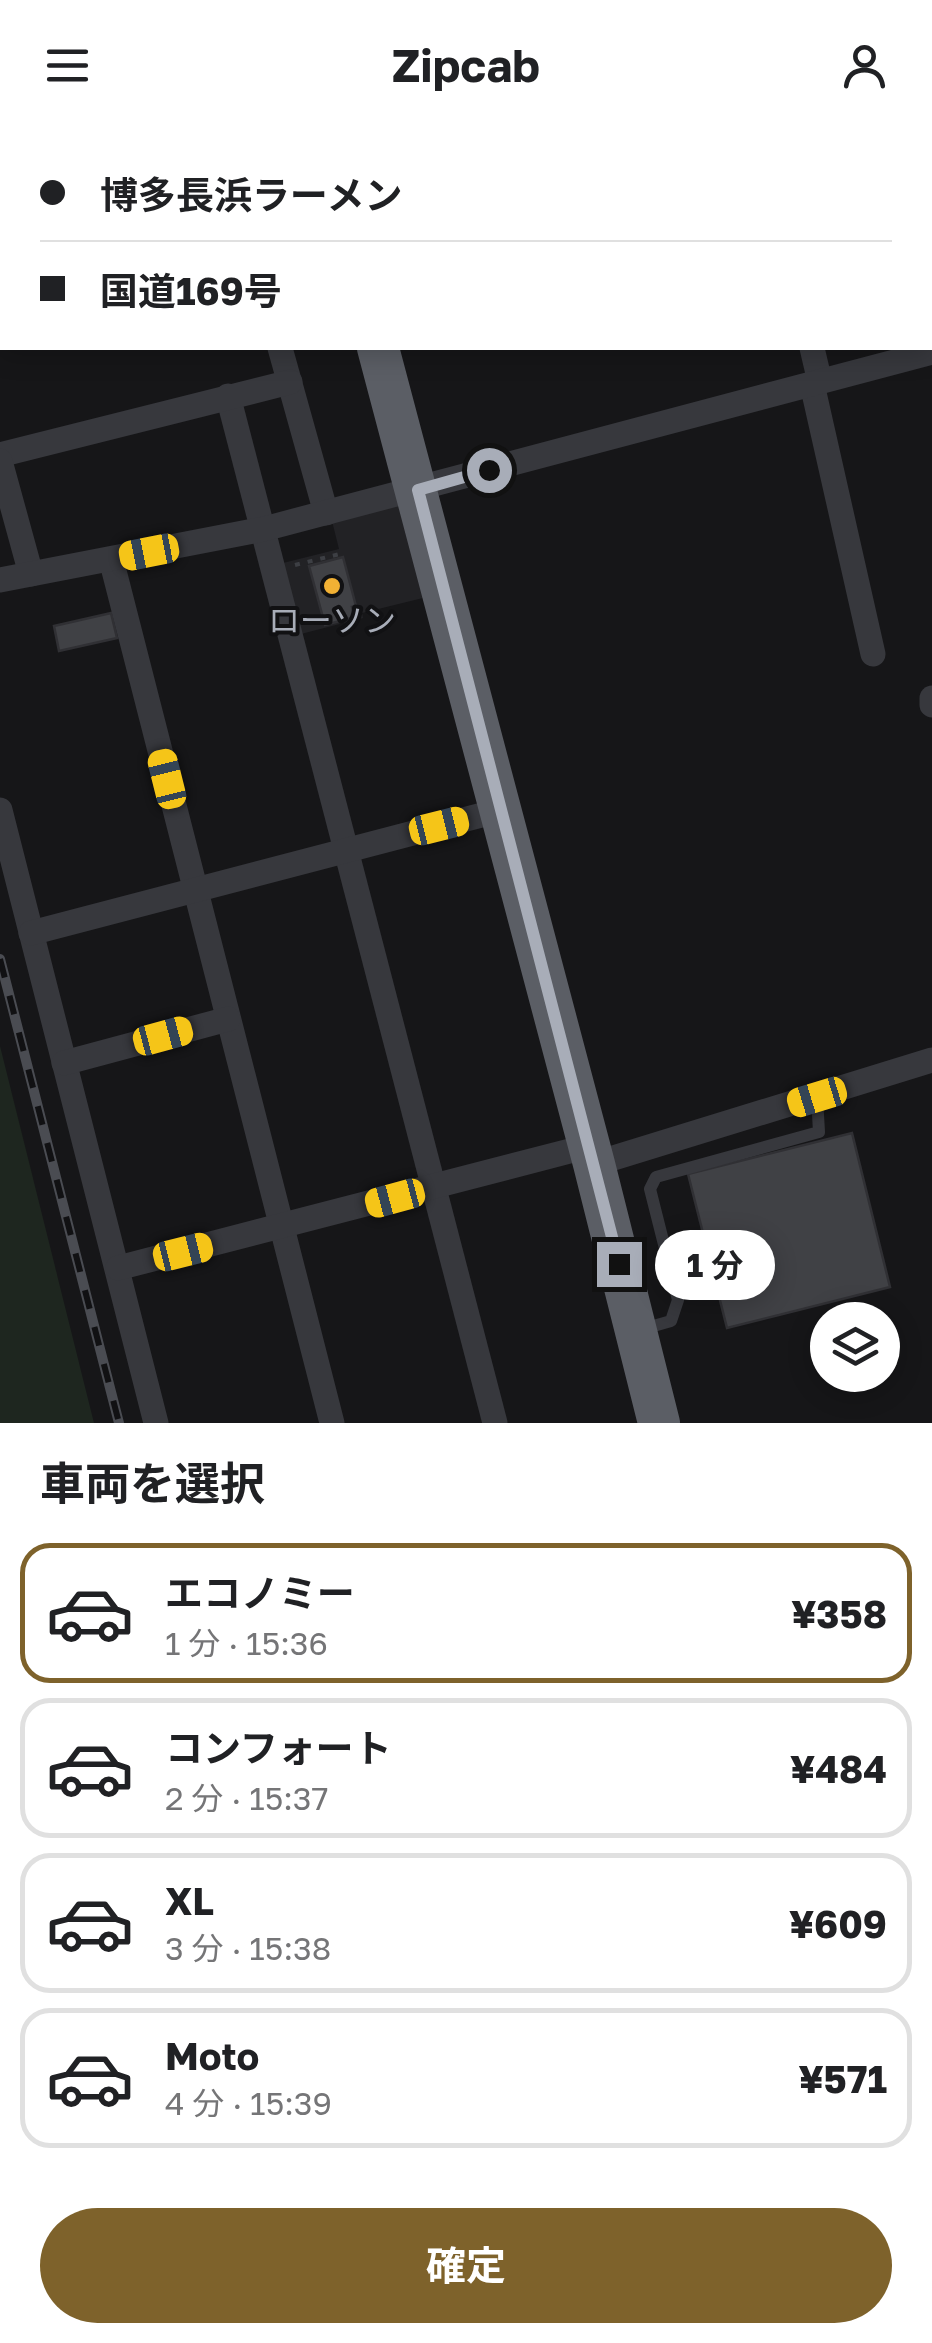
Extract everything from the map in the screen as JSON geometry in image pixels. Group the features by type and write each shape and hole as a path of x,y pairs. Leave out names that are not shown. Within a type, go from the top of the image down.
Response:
{"highway":[{"path":"379,350 659,1423"}],"street":[{"path":"281,350 326,514"},
{"path":"812,350 873,654"},
{"path":"0,580 326,514 816,383 882,356 932,352"},
{"path":"31,574 0,458 290,382"},
{"path":"228,396 494,1423"},
{"path":"110,559 332,1423"},
{"path":"932,698 932,706"},
{"path":"0,810 156,1423"},
{"path":"31,932 501,810"},
{"path":"64,1063 228,1019"},
{"path":"118,1268 432,1188 591,1155 817,1097 932,1060"}],"lane":[{"path":"636,1330 671,1321 678,1300 650,1190 656,1178 819,1132 817,1097"}],"path":[{"path":"306,562 344,552"}],"shaded area":[{"path":"402,499 427,597 301,634 283,563 339,549 331,517"},
{"path":"0,1046 94,1423 0,1423"}],"building":[{"name":"ローソン","path":"343,557 356,606 352,607 355,617 325,625 309,566"},
{"path":"111,613 117,638 59,651 54,626"},
{"path":"852,1133 890,1287 830,1302 810,1302 810,1307 727,1328 688,1174"}],"railway":[{"path":"0,959 119,1423"}],"place":[{"name":"ローソン","path":"332,586"}],"route":[{"path":"489,470 418,490 619,1264"}]}
